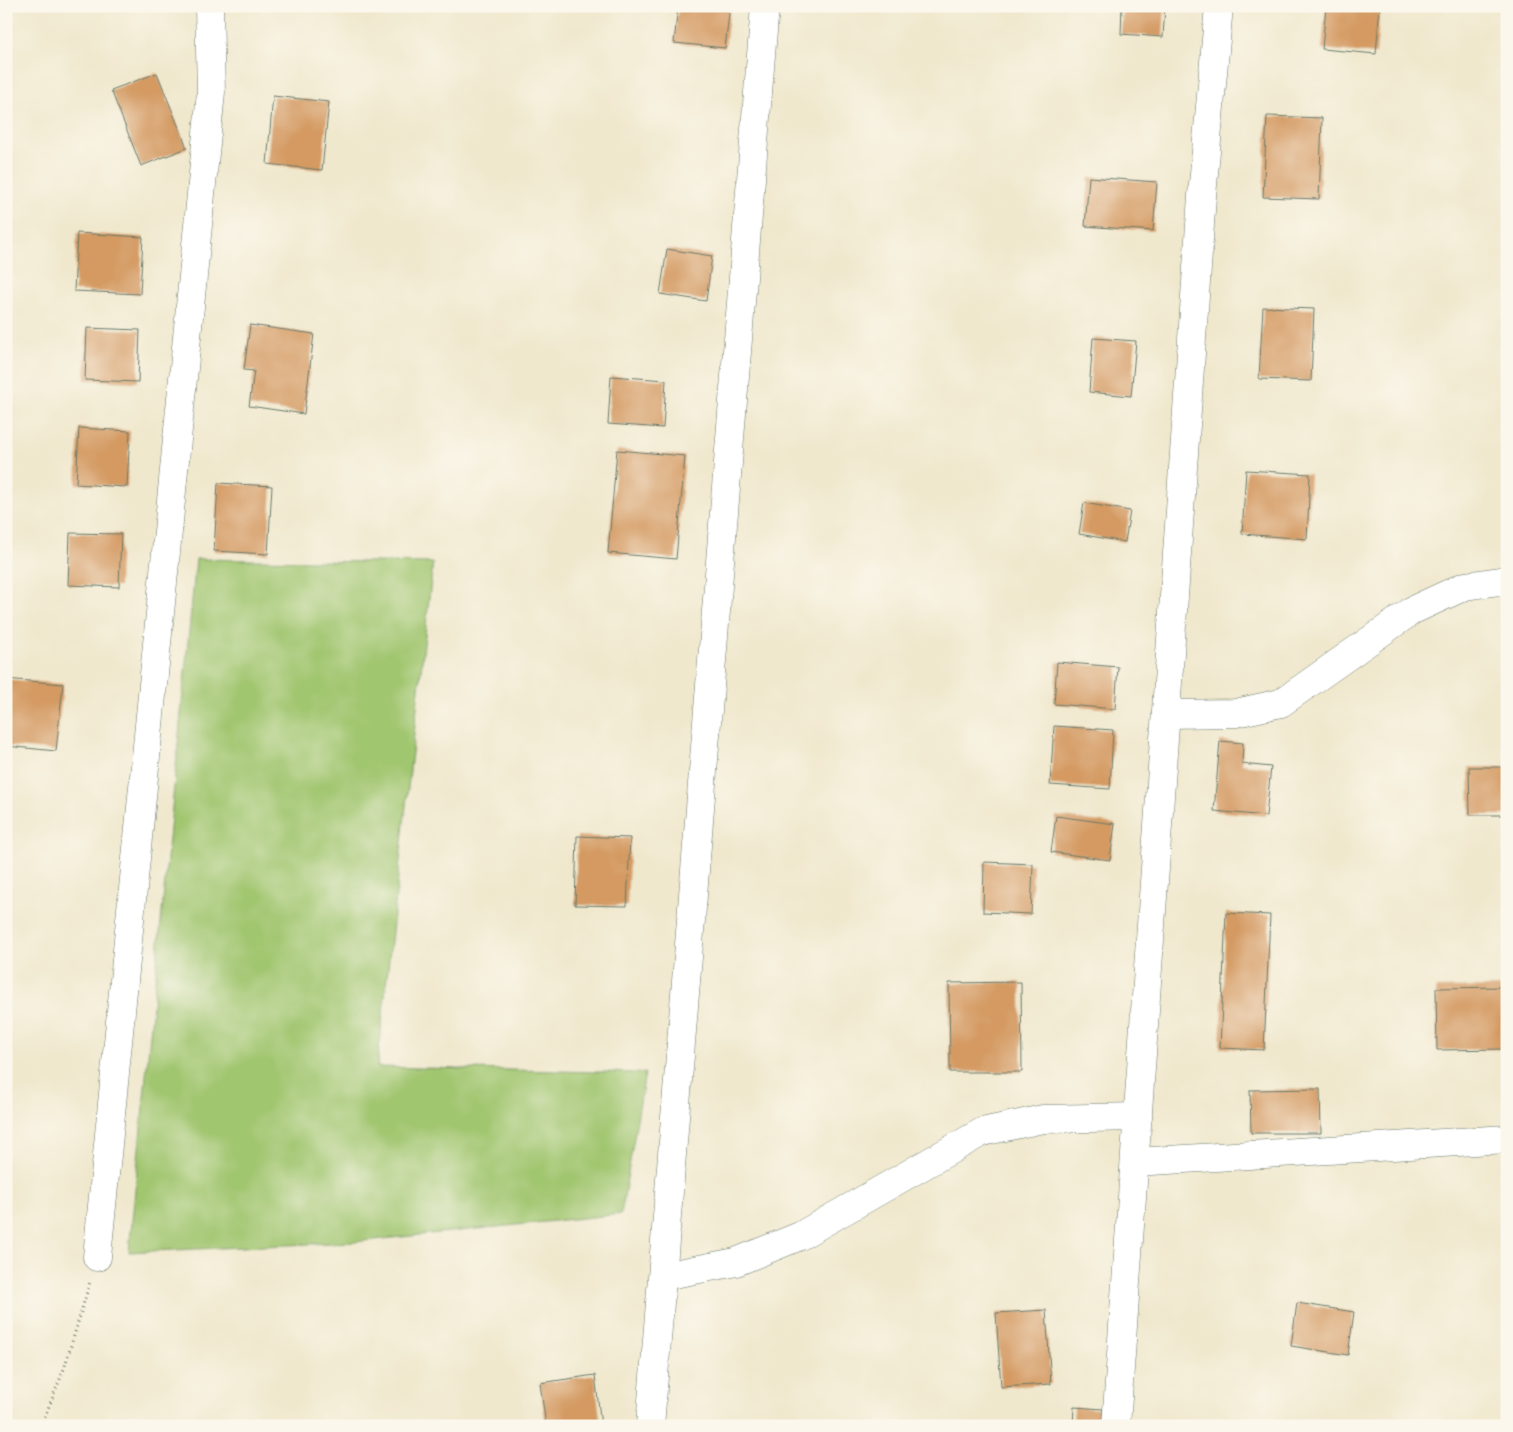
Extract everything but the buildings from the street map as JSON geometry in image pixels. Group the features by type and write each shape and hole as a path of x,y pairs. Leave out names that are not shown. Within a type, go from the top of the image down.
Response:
{"street":[{"path":"97,1257 211,92 209,6"},
{"path":"650,1426 765,6"},
{"path":"1116,1426 1202,206 1219,6"},
{"path":"1166,714 1236,713 1281,703 1413,610 1466,586 1507,580"},
{"path":"663,1276 736,1262 800,1236 982,1132 1043,1119 1138,1117"},
{"path":"1135,1162 1507,1139"}],"path":[{"path":"41,1426 64,1369 97,1257"}],"green space":[{"path":"196,559 433,563 377,1067 645,1073 621,1214 354,1242 129,1252"}]}
